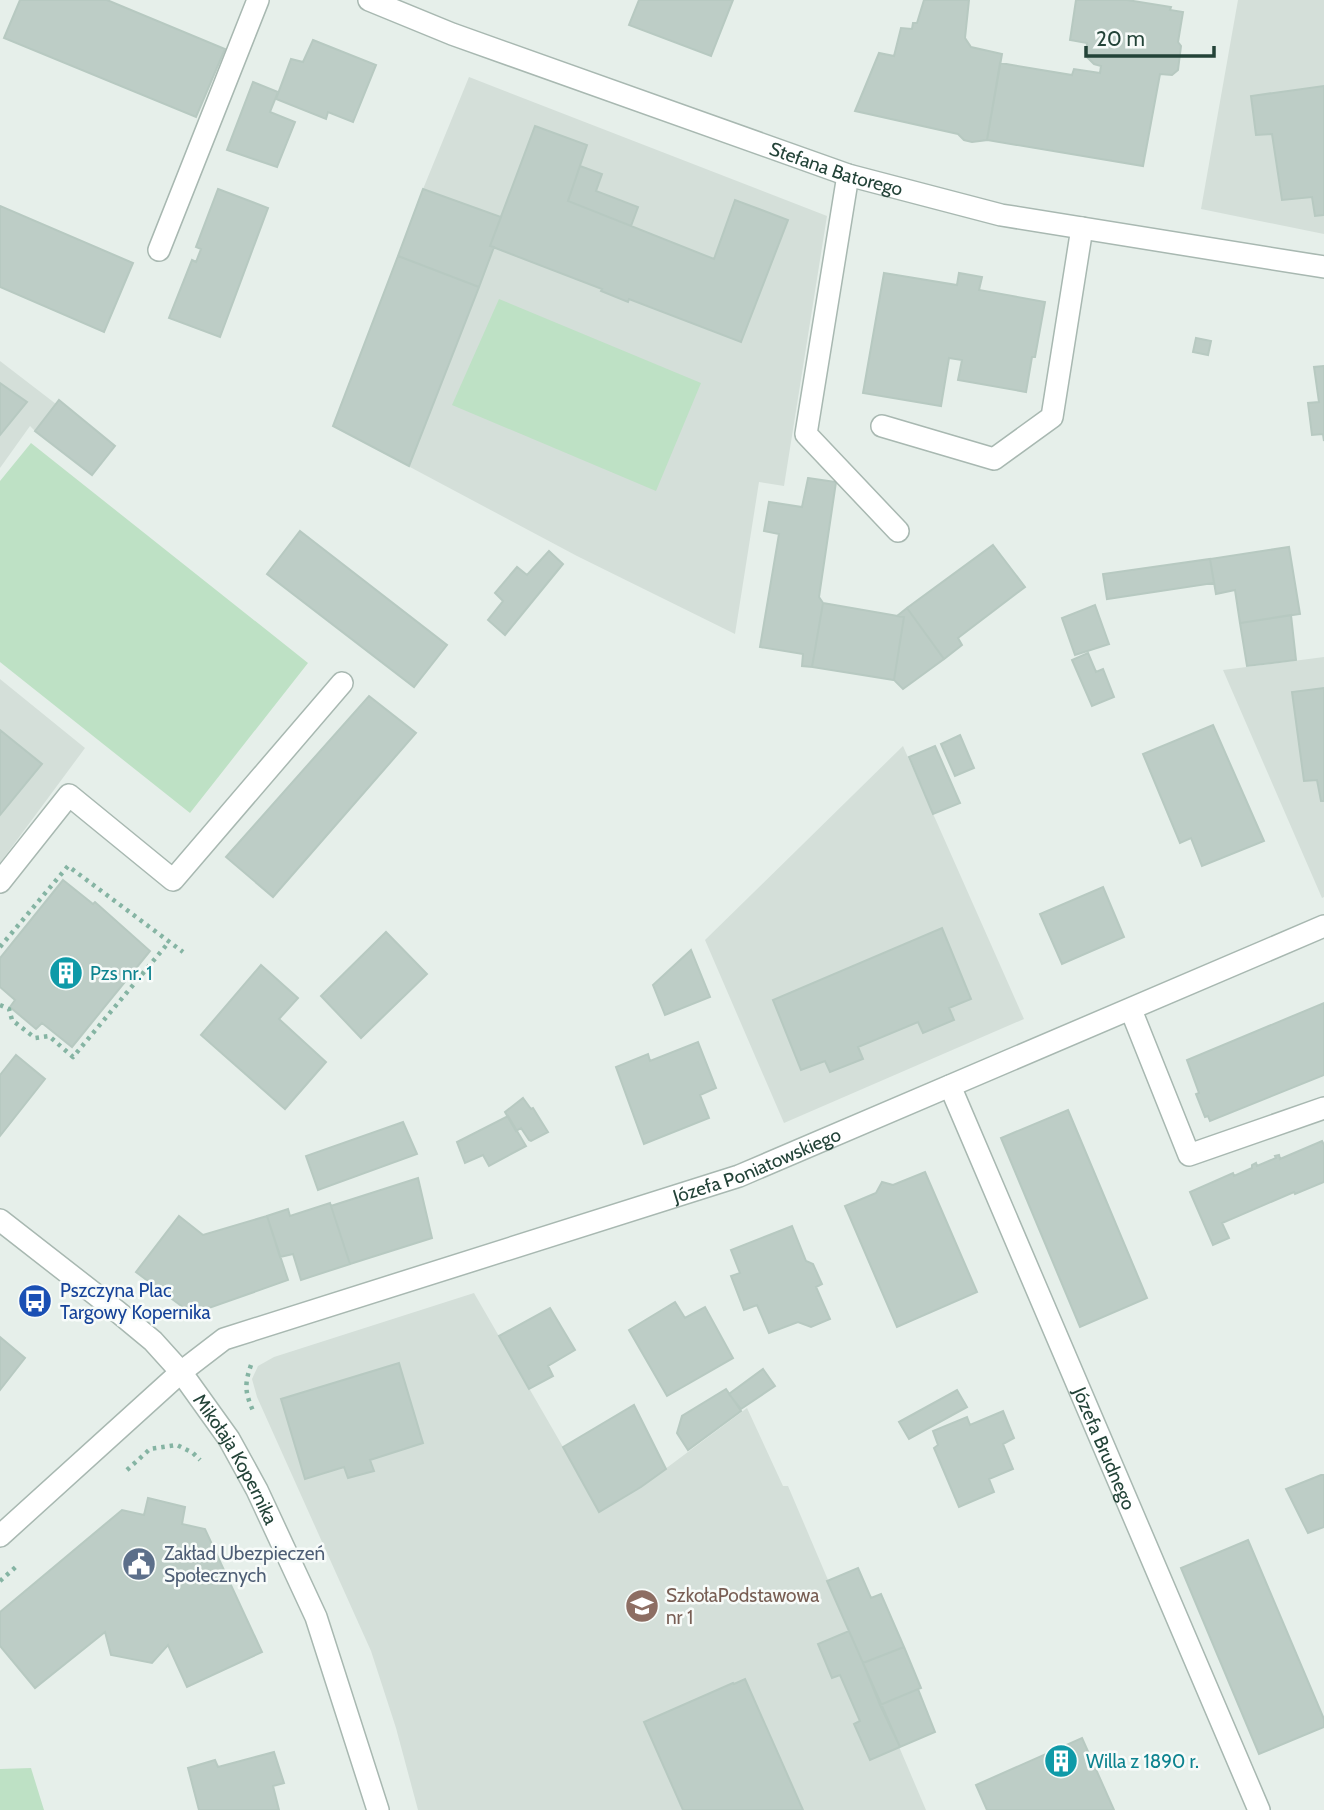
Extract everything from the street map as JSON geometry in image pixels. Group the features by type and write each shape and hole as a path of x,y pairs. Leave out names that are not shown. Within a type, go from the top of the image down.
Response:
{"street":[{"path":"159,250 258,0"},
{"name":"Stefana Batorego","path":"369,0 452,34 848,176 1001,215 1324,267"},
{"path":"848,176 806,434 898,531"},
{"path":"882,426 994,459 1052,417 1082,228"},
{"path":"0,882 69,795 173,880 342,683"},
{"name":"Józefa Poniatowskiego","path":"0,1536 181,1372 224,1339 739,1176 1324,926"},
{"path":"1130,1010 1189,1155 1324,1108"},
{"name":"Józefa Brudnego","path":"950,1086 1259,1810"},
{"name":"Mikołaja Kopernika","path":"0,1220 153,1341 210,1410 235,1449 316,1617 378,1810"}],"path":[{"path":"0,947 68,866 183,952"},
{"path":"0,1005 9,1009 12,1020 35,1038 49,1037 73,1057 170,942"},
{"path":"252,1362 245,1380 246,1397 257,1420"},
{"path":"120,1476 150,1449 177,1445 193,1452 205,1465"},
{"path":"0,1581 20,1563"}],"shaded area":[{"path":"1238,0 1324,0 1324,234 1201,209"},
{"path":"469,77 827,216 784,486 759,482 735,634 577,556 333,426 423,189"},
{"path":"0,361 56,404 35,431 30,426 0,468"},
{"path":"1324,657 1324,897 1322,898 1223,670"},
{"path":"0,679 85,748 0,863"},
{"path":"903,746 1024,1019 784,1123 705,940"},
{"name":"SzkołaPodstawowa nr 1","path":"474,1293 600,1511 641,1487 747,1408 783,1486 788,1486 926,1810 418,1810 396,1728 371,1651 257,1397 252,1379 258,1366 274,1357"}],"green space":[{"path":"499,299 701,383 656,491 452,405"},
{"path":"31,443 308,663 190,813 0,662 0,481"},
{"path":"31,1768 44,1810 0,1810 0,1769"}],"building":[{"path":"20,0 107,0 225,49 196,117 4,38"},
{"path":"639,0 733,0 711,56 629,25"},
{"path":"924,0 969,0 965,38 971,47 1002,54 987,140 972,142 964,140 958,134 855,111 879,53 894,56 901,28 912,29 913,23 917,23"},
{"path":"1076,0 1127,0 1171,7 1170,10 1183,12 1178,42 1181,46 1178,70 1172,75 1160,74 1143,166 987,140 1000,63 1072,75 1074,69 1100,73 1101,66 1094,64 1086,56 1087,43 1070,40"},
{"path":"313,40 376,65 353,122 328,112 326,119 276,99 291,59 303,62"},
{"path":"253,82 278,92 270,112 295,122 277,167 227,150"},
{"path":"1324,86 1324,215 1315,216 1312,197 1282,200 1272,134 1256,135 1251,96"},
{"path":"535,126 587,145 568,201 714,259 735,200 788,220 741,342 629,299 628,302 601,291 602,289 490,246"},
{"path":"580,166 602,174 596,191 638,207 631,226 568,201"},
{"path":"218,189 268,208 220,337 169,318 192,260 196,262 201,249 196,247"},
{"path":"423,189 501,217 490,246 494,247 479,287 398,256"},
{"path":"0,206 133,263 104,332 0,287"},
{"path":"398,256 479,287 409,466 333,426"},
{"path":"884,273 957,285 959,273 982,277 979,290 1045,302 1026,392 958,380 962,360 949,358 941,406 863,393"},
{"path":"1196,338 1211,341 1208,355 1193,352"},
{"path":"1324,366 1324,441 1323,434 1312,435 1308,403 1319,402 1314,367"},
{"path":"0,383 27,402 0,435"},
{"path":"59,400 115,446 92,475 35,431"},
{"path":"808,478 836,482 819,597 823,603 812,667 802,666 803,654 760,647 779,534 764,531 769,502 802,507"},
{"path":"300,531 447,645 414,687 267,574"},
{"path":"993,545 1025,587 958,638 962,645 944,659 907,608"},
{"path":"1289,547 1300,614 1240,623 1235,590 1216,594 1210,559"},
{"path":"549,551 563,564 505,635 488,620 503,601 495,593 517,567 527,575"},
{"path":"1210,559 1214,583 1107,599 1103,574"},
{"path":"823,603 904,617 894,680 812,667"},
{"path":"1095,605 1109,644 1075,655 1062,618"},
{"path":"907,608 944,659 903,689 894,680 904,617 897,616"},
{"path":"1291,615 1296,660 1247,666 1240,623"},
{"path":"1088,653 1096,672 1103,669 1114,697 1092,706 1072,660"},
{"path":"1324,688 1324,801 1321,801 1317,780 1304,781 1292,692"},
{"path":"369,696 416,733 273,897 226,857"},
{"path":"1213,725 1264,841 1202,866 1191,838 1180,843 1143,754"},
{"path":"0,730 42,764 0,815"},
{"path":"960,735 974,768 955,776 941,744"},
{"path":"935,746 960,803 933,814 909,757"},
{"name":"Pzs nr. 1","path":"63,880 93,904 95,902 150,951 72,1047 42,1023 36,1029 10,1007 15,1000 0,987 0,958"},
{"path":"1103,887 1124,937 1062,964 1040,914"},
{"path":"942,928 971,999 949,1008 954,1020 923,1033 918,1022 858,1047 863,1059 830,1072 825,1061 801,1070 773,1000"},
{"path":"386,932 427,974 361,1038 321,996"},
{"path":"691,950 710,997 665,1015 653,985"},
{"path":"261,965 298,998 279,1019 326,1062 285,1109 201,1035"},
{"path":"1324,1003 1324,1075 1210,1121 1208,1116 1205,1117 1187,1060"},
{"path":"698,1042 716,1088 700,1095 709,1118 644,1144 616,1067 648,1054 650,1061"},
{"path":"16,1055 45,1079 0,1136 0,1075"},
{"path":"523,1098 531,1109 533,1108 548,1132 531,1141 521,1128 516,1131 505,1112"},
{"path":"1068,1110 1147,1298 1080,1327 1001,1138"},
{"path":"508,1116 526,1146 489,1166 483,1155 465,1163 457,1142"},
{"path":"403,1122 417,1154 318,1190 306,1156"},
{"path":"1322,1141 1324,1182 1222,1223 1229,1238 1213,1245 1190,1192 1233,1173 1234,1176 1252,1168 1256,1163 1257,1166 1279,1155 1280,1159"},
{"path":"925,1172 977,1292 897,1327 845,1206 876,1193 882,1182 893,1185"},
{"path":"418,1178 432,1238 350,1264 331,1206"},
{"path":"330,1203 350,1264 301,1280 293,1254 280,1257 267,1216 288,1209 290,1216"},
{"path":"179,1216 203,1235 267,1216 288,1280 192,1314 136,1272"},
{"path":"792,1226 806,1261 813,1264 822,1284 816,1287 830,1319 811,1327 798,1322 769,1333 757,1305 744,1310 731,1276 740,1273 731,1250"},
{"path":"675,1302 685,1318 705,1307 733,1358 667,1396 629,1330"},
{"path":"550,1308 575,1350 548,1366 553,1376 529,1389 499,1336"},
{"path":"0,1337 25,1358 0,1390"},
{"path":"399,1363 423,1443 370,1460 374,1471 348,1478 344,1467 305,1479 281,1399"},
{"path":"763,1369 775,1386 741,1409 729,1394"},
{"path":"726,1389 741,1411 688,1450 677,1433 682,1416"},
{"path":"957,1390 967,1407 909,1439 899,1422"},
{"path":"634,1405 666,1469 599,1512 563,1447"},
{"path":"1003,1411 1014,1438 1003,1444 1013,1469 989,1479 994,1492 959,1507 934,1448 938,1445 933,1431 967,1417 970,1425"},
{"path":"1324,1475 1324,1527 1308,1533 1286,1489"},
{"name":"Zakład Ubezpieczeń Społecznych","path":"148,1498 185,1507 182,1524 205,1529 262,1652 187,1687 168,1645 152,1663 111,1655 105,1632 35,1688 0,1646 0,1612 122,1510 144,1515"},
{"path":"1248,1540 1324,1719 1324,1727 1259,1754 1181,1568"},
{"path":"858,1568 871,1598 881,1594 904,1647 863,1663 827,1581"},
{"path":"849,1631 900,1747 870,1760 854,1724 860,1721 840,1675 832,1678 818,1644"},
{"path":"904,1647 921,1688 880,1705 863,1663"},
{"path":"745,1679 803,1810 683,1810 644,1722"},
{"path":"918,1689 935,1732 900,1747 880,1705"},
{"name":"Willa z 1890 r.","path":"1082,1738 1114,1810 987,1810 976,1785"},
{"path":"274,1752 284,1783 273,1786 279,1810 199,1810 188,1768 215,1760 218,1767"}],"place":[{"name":"Pzs nr. 1","path":"66,973"},
{"name":"Pszczyna Plac Targowy Kopernika","path":"35,1301"},
{"name":"Zakład Ubezpieczeń Społecznych","path":"139,1564"},
{"name":"SzkołaPodstawowa nr 1","path":"642,1606"},
{"name":"Willa z 1890 r.","path":"1061,1761"}]}
